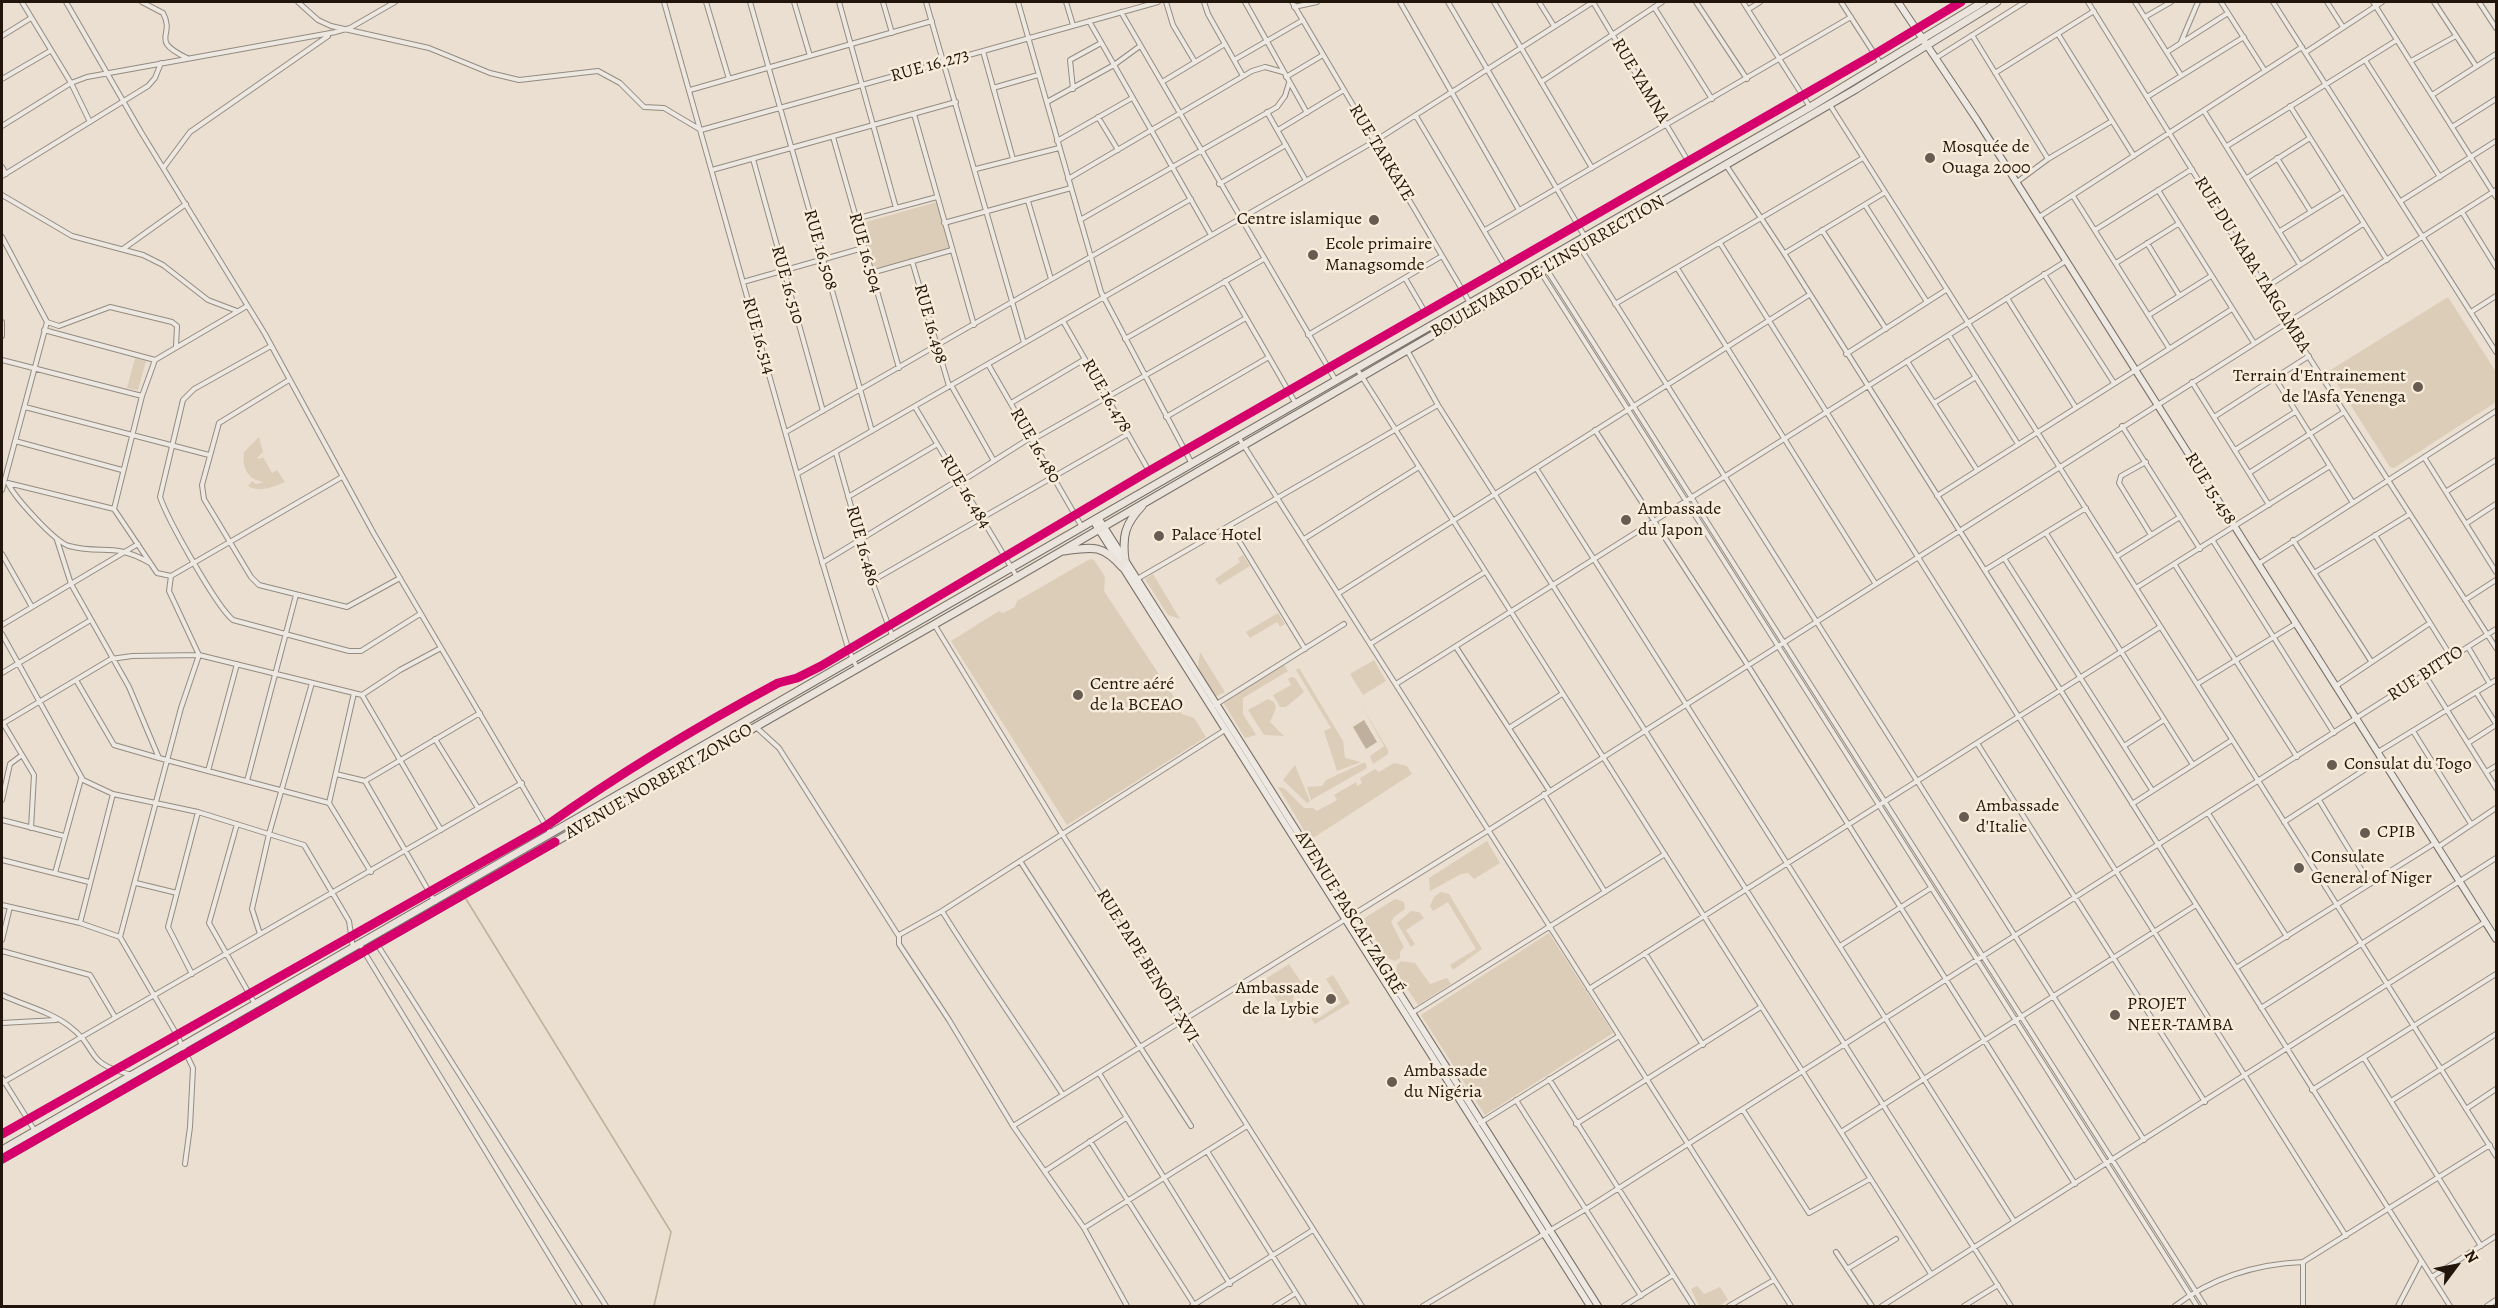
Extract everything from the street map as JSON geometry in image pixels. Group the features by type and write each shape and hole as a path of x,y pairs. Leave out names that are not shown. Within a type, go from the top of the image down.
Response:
{"main road":[{"name":"RUE 15.458","path":"1898,2 2017,183 2496,939"},
{"name":"BOULEVARD DE L'INSURRECTION","path":"1098,524 1148,500 1335,381 1358,373 1406,350 1542,267 1585,237 1723,160 1829,105 1925,43 1983,2"},
{"name":"BOULEVARD DE L'INSURRECTION","path":"1098,524 1192,465 1241,441 1470,304 1580,249 1810,107 1996,2"},
{"path":"1123,563 1123,538 1126,527 1148,500"},
{"name":"AVENUE NORBERT ZONGO","path":"2,1150 356,946 375,940 856,664 934,623 1083,528 1098,524"},
{"name":"AVENUE NORBERT ZONGO","path":"2,1159 364,952 375,940 528,848 553,838 756,727 893,638 1058,552 1098,524"},
{"name":"AVENUE PASCAL ZAGRÉ","path":"1098,524 1478,1124 1598,1306"},
{"path":"1058,552 1097,548 1123,563"},
{"name":"AVENUE PASCAL ZAGRÉ","path":"1214,706 1225,730 1347,916"},
{"name":"AVENUE PASCAL ZAGRÉ","path":"1547,1231 1590,1306"}],"street":[{"path":"22,2 71,83 90,122"},
{"path":"66,2 123,102 271,346 420,614 553,838"},
{"path":"142,2 163,13 166,25 166,44 171,51 187,58"},
{"path":"298,2 324,23 429,48 490,73 519,80 585,71 602,72 620,83 646,108 667,109 701,130"},
{"path":"2,126 71,83 106,72 278,45 336,32 348,28 395,2"},
{"path":"664,2 671,2"},
{"name":"RUE 16.514","path":"664,2 822,563 848,648 856,664"},
{"path":"706,2 729,79"},
{"name":"RUE 16.508","path":"750,2 872,431"},
{"path":"794,2 810,56"},
{"path":"839,2 896,208"},
{"path":"883,2 892,33"},
{"path":"926,2 976,169 1024,343"},
{"path":"1018,2 1103,297 1192,465"},
{"path":"1066,2 1073,25"},
{"name":"RUE 16.273","path":"701,130 1151,2 1158,2"},
{"path":"1166,2 1173,25 1195,62"},
{"path":"1204,2 1224,44 1243,76"},
{"path":"1245,2 1307,113"},
{"name":"RUE TARKAYE","path":"1292,2 1470,304"},
{"path":"1294,7 1317,2"},
{"path":"1400,2 1519,210"},
{"path":"1448,2 1585,237"},
{"path":"1494,2 1592,168"},
{"path":"1539,2 1554,26"},
{"path":"797,474 1305,179 1375,141 1593,2"},
{"name":"RUE YAMNA","path":"1593,2 1688,161"},
{"path":"1541,82 1662,2"},
{"path":"1696,2 1746,79"},
{"path":"1743,2 1810,107"},
{"path":"1749,9 1760,2"},
{"path":"1841,2 1882,65"},
{"path":"1950,2 1953,6"},
{"path":"2,1134 546,826 621,773 746,700 778,683 806,674 1149,471 1875,54 1961,2"},
{"path":"1936,58 2025,2"},
{"name":"RUE DU NABA TARGAMBA","path":"2088,2 2287,323 2496,648"},
{"path":"2135,2 2181,75"},
{"path":"2145,17 2171,2"},
{"path":"2181,42 2198,2"},
{"path":"2221,2 2265,70"},
{"path":"2273,2 2471,312 2495,345 2496,352"},
{"path":"2327,2 2343,27"},
{"path":"2306,52 2374,4 2382,2"},
{"path":"2434,2 2476,66"},
{"path":"2479,2 2496,28"},
{"path":"2374,4 2495,191 2496,197"},
{"path":"1654,7 1712,99"},
{"path":"1995,73 2094,11"},
{"path":"1121,12 1335,381"},
{"path":"2167,52 2228,13"},
{"path":"1485,230 1851,17"},
{"path":"2,36 31,18"},
{"path":"1234,60 1303,20"},
{"path":"690,90 932,21"},
{"path":"1089,21 1211,235"},
{"path":"164,167 190,132 317,42 336,32"},
{"path":"2058,34 2134,156"},
{"path":"1972,35 2048,159"},
{"path":"2411,61 2456,36"},
{"path":"2146,97 2244,38"},
{"path":"2227,146 2397,40"},
{"path":"1073,89 1070,60 1101,43"},
{"path":"1162,82 1224,44"},
{"path":"1047,102 1114,65 1140,46"},
{"path":"2039,218 2302,47"},
{"path":"2,79 50,51"},
{"path":"983,51 1013,159"},
{"path":"2432,95 2496,54"},
{"path":"1286,77 1323,55"},
{"path":"2365,60 2440,177"},
{"path":"2,167 4,175 151,84 161,63"},
{"path":"1068,179 1243,76 1265,67 1283,72"},
{"path":"993,88 1039,75"},
{"path":"1080,220 1280,104 1289,82"},
{"path":"1278,130 1344,90"},
{"path":"1057,141 1132,98"},
{"path":"2452,127 2496,99"},
{"path":"712,170 956,102"},
{"path":"1829,105 2496,1156"},
{"path":"2290,106 2387,260"},
{"path":"2205,111 2300,265"},
{"path":"1267,112 1305,179"},
{"path":"914,114 974,325"},
{"path":"1416,116 1505,266"},
{"path":"1098,117 1118,150"},
{"path":"2017,183 2048,159 2112,120"},
{"name":"RUE 16.504","path":"833,137 899,368"},
{"path":"2247,178 2310,138"},
{"path":"2401,201 2496,141"},
{"path":"1220,183 1286,146"},
{"path":"976,169 1059,148"},
{"path":"1615,304 1863,158"},
{"path":"2277,158 2311,212"},
{"name":"RUE 16.510","path":"753,159 823,411"},
{"path":"1723,160 2450,1306"},
{"path":"2095,230 2192,169"},
{"path":"944,223 1071,188"},
{"path":"2158,190 2254,343"},
{"path":"1013,1126 1182,1022 1347,916 1489,830 1815,620 2495,191"},
{"path":"2280,231 2343,192"},
{"path":"1784,253 1884,193"},
{"path":"2,195 70,236 122,249 163,265 208,300 238,311"},
{"path":"2073,196 2169,348"},
{"path":"855,219 937,197"},
{"path":"786,432 1191,199"},
{"path":"1028,201 1051,279"},
{"path":"122,249 148,233 186,204"},
{"path":"1865,205 1927,302"},
{"path":"2462,212 2496,267"},
{"path":"2116,263 2178,224"},
{"path":"2265,288 2363,224"},
{"path":"1822,230 1886,329"},
{"path":"2,237 47,322 2,490"},
{"path":"1720,243 1767,321 2346,1236"},
{"path":"2147,243 2179,295"},
{"path":"743,282 863,248"},
{"path":"870,273 952,249"},
{"path":"1580,249 2144,1140"},
{"path":"1308,335 1442,256"},
{"path":"1125,339 1264,259"},
{"name":"RUE 16.498","path":"912,261 950,386 994,461"},
{"path":"1396,684 2066,261"},
{"path":"1542,267 1631,407 1693,498 1879,805 2197,1306"},
{"path":"1677,268 1875,583"},
{"path":"2044,274 2114,383"},
{"path":"2149,315 2211,276"},
{"path":"1405,278 1425,312"},
{"path":"1225,281 1296,404"},
{"path":"1846,354 1946,290"},
{"path":"1338,594 1809,295"},
{"path":"2471,312 2496,296"},
{"path":"2007,298 2076,408"},
{"path":"114,509 142,396 155,360 247,306"},
{"path":"47,322 59,326 114,307 172,322 177,326 176,347"},
{"path":"1937,496 2232,309"},
{"path":"822,563 1031,439 1246,318"},
{"name":"RUE 16.478","path":"1063,321 1149,471"},
{"path":"2,322 2,336"},
{"path":"45,330 155,360"},
{"path":"1949,335 2018,444"},
{"path":"271,346 186,395 171,445 160,497 193,561 230,618 349,651 361,651 420,614"},
{"path":"1406,350 1438,405 1645,728 1745,890 2012,1306"},
{"path":"2214,417 2309,356"},
{"path":"1166,417 1269,357"},
{"path":"1011,403 1085,359"},
{"path":"2,360 142,396"},
{"path":"1907,361 1977,471"},
{"name":"RUE 16.480","path":"988,364 1083,528"},
{"path":"1358,373 1931,1274"},
{"path":"1934,403 1976,377"},
{"path":"2275,378 2353,503"},
{"path":"289,381 221,422 209,455 202,495 256,583 350,607 400,578"},
{"path":"2192,382 2269,505"},
{"path":"1134,581 1438,405"},
{"path":"25,407 209,455"},
{"name":"RUE 16.484","path":"915,407 958,482 1015,573"},
{"path":"1631,407 1687,502 1884,802 2205,1306"},
{"path":"2257,564 2496,411"},
{"path":"2235,450 2295,412"},
{"path":"2249,472 2344,412"},
{"path":"2122,426 2200,549"},
{"path":"1595,430 1747,664 1846,825 2075,1184"},
{"path":"872,581 1128,434"},
{"path":"15,441 122,470"},
{"path":"1241,441 1791,1306"},
{"path":"848,497 936,445"},
{"name":"RUE 16.486","path":"836,453 872,581 893,638"},
{"path":"2424,458 2496,572"},
{"path":"2446,491 2496,460"},
{"path":"2146,462 2121,476 2119,483 2151,535"},
{"path":"2136,588 2330,466"},
{"path":"1304,539 1419,467"},
{"path":"1536,468 2014,1221"},
{"path":"4,482 114,509 157,573 171,576 229,540 342,477"},
{"path":"4,482 57,540 75,547 126,551 151,564"},
{"path":"2467,523 2496,505"},
{"path":"1984,570 2086,508"},
{"path":"2314,573 2410,514"},
{"path":"2116,557 2180,517"},
{"path":"1230,526 1305,649"},
{"path":"2046,533 2193,765"},
{"path":"2375,535 2452,658"},
{"path":"57,540 71,584 89,621 129,687 159,758"},
{"path":"2293,540 2371,661"},
{"path":"2213,541 2334,733"},
{"path":"2,625 138,544"},
{"path":"2,554 32,607"},
{"path":"2004,558 2152,790"},
{"path":"2175,565 2297,757"},
{"path":"1370,644 1485,572"},
{"path":"120,937 167,760 199,655 169,591 171,576"},
{"path":"2465,600 2496,580"},
{"path":"247,781 296,595"},
{"path":"2,673 89,621"},
{"name":"RUE PAPE BENOÎT XVI","path":"934,623 1062,834 1362,1306"},
{"path":"2335,686 2430,623"},
{"path":"1214,706 1344,624"},
{"path":"2197,684 2295,624"},
{"path":"1589,989 2160,627"},
{"name":"RUE BITTO","path":"1423,1306 1618,1189 2496,629"},
{"path":"2,634 81,778 113,794 198,812 305,847 349,921 350,937 364,952 580,1306"},
{"path":"1456,646 1509,728 1605,892"},
{"path":"2468,647 2490,684"},
{"path":"362,695 400,670 441,648"},
{"path":"32,828 35,778 2,724 111,659 199,655 362,695 441,830"},
{"path":"208,771 237,664"},
{"path":"2425,675 2496,788"},
{"path":"75,680 114,745 329,803 371,872"},
{"path":"2378,753 2496,680"},
{"path":"260,934 252,912 269,834 312,683"},
{"path":"2468,743 2496,724 2476,692"},
{"path":"329,803 354,693"},
{"path":"1509,728 1562,694"},
{"path":"336,774 365,781 480,713"},
{"path":"2124,746 2164,720"},
{"path":"756,727 779,748 897,936 899,935"},
{"path":"899,935 942,911 1225,730"},
{"path":"2414,731 2471,824"},
{"path":"435,739 478,808"},
{"path":"2132,804 2232,740"},
{"path":"1977,743 2205,1102"},
{"path":"2,800 10,764 22,755"},
{"path":"2284,822 2381,759"},
{"path":"2486,772 2496,765"},
{"path":"55,873 63,836 81,778"},
{"path":"365,781 435,903"},
{"path":"35,1132 2,1081 371,872 522,783"},
{"path":"80,923 113,794"},
{"path":"2319,800 2370,884"},
{"path":"2236,968 2496,808"},
{"path":"192,974 168,931 198,812"},
{"path":"2208,813 2287,937"},
{"path":"2,820 63,836"},
{"path":"237,824 208,921 255,1004"},
{"path":"522,839 528,848"},
{"path":"1409,1014 1665,854"},
{"path":"2,860 89,882"},
{"path":"2261,1008 2495,860"},
{"path":"1020,861 1191,1126"},
{"path":"136,883 177,893"},
{"path":"1840,946 1931,888"},
{"path":"2,905 80,923 120,937 187,1053 194,1077 185,1164"},
{"path":"1841,1132 2196,905"},
{"path":"2,940 10,907"},
{"path":"942,911 997,998 1019,1027 1063,1095"},
{"path":"1882,1306 2486,922"},
{"path":"899,935 898,944 949,1020 1013,1126 1084,1228 1127,1306"},
{"path":"375,940 606,1306"},
{"path":"2,951 90,975 115,1017"},
{"path":"1646,953 1703,1045"},
{"path":"2312,1090 2496,974"},
{"path":"2,995 60,1020 80,1037 94,1059 112,1071 133,1075"},
{"path":"1576,1124 1761,1007"},
{"path":"2,1023 60,1020"},
{"path":"2391,1101 2496,1034"},
{"path":"1478,1124 1619,1036"},
{"path":"2364,1058 2481,1246"},
{"path":"1099,1073 1230,1284"},
{"path":"1549,1079 1694,1306"},
{"path":"2466,1109 2496,1089"},
{"path":"1516,1100 1641,1296"},
{"path":"1743,1110 1809,1213 1870,1179"},
{"path":"1045,1171 1126,1118"},
{"path":"1084,1228 1247,1126"},
{"path":"1090,1141 1194,1306 1313,1230"},
{"path":"2175,1306 2195,1291 2235,1273 2255,1267 2302,1262 2490,1145"},
{"path":"1207,1151 1305,1306"},
{"path":"2143,1220 2148,1217"},
{"path":"2432,1277 2496,1236"},
{"path":"1847,1269 1896,1239"},
{"path":"2160,1247 2165,1244"},
{"path":"1836,1252 1872,1306"},
{"path":"2302,1262 2303,1306"},
{"path":"2398,1306 2422,1262"},
{"path":"1624,1306 1673,1275"},
{"path":"1730,1306 1774,1280"},
{"path":"1964,1306 1998,1285"},
{"path":"1275,1306 1296,1293"},
{"path":"2487,1306 2496,1300"}],"shaded area":[{"path":"937,202 950,248 872,270 859,224"},
{"name":"Terrain d'Entrainement de l'Asfa Yenenga","path":"2448,297 2496,372 2496,402 2394,468 2390,467 2329,371"},
{"path":"135,358 146,361 138,390 127,388"},
{"path":"259,437 263,452 257,458 263,457 272,473 277,470 285,482 257,489 248,486 252,481 256,484 264,482 253,479 247,472 244,452"},
{"path":"1243,555 1250,566 1219,585 1215,579 1240,562 1238,558"},
{"name":"Centre aéré de la BCEAO","path":"1090,559 1094,560 1105,577 1104,591 1174,697 1171,700 1182,714 1194,718 1206,737 1067,825 951,641 999,611 1003,613 1015,607 1017,601"},
{"path":"1153,574 1180,619 1168,615 1145,579"},
{"path":"1278,613 1285,624 1280,627 1277,622 1250,638 1246,632"},
{"path":"1200,652 1225,692 1217,696 1203,696 1198,665"},
{"path":"1374,660 1386,681 1363,695 1350,674"},
{"path":"1284,664 1288,671 1243,698 1243,714 1256,735 1245,738 1223,702"},
{"path":"1299,668 1343,741 1345,758 1361,762 1337,771 1324,731 1331,728 1296,670"},
{"path":"1295,678 1304,692 1286,707 1280,707 1273,695 1291,685 1288,679"},
{"path":"1268,699 1274,702 1276,708 1270,722 1284,736 1264,735 1248,710"},
{"path":"1361,705 1388,750 1388,754 1373,764 1370,756 1384,746"},
{"path":"1364,720 1377,742 1366,749 1353,727"},
{"path":"1365,762 1367,768 1311,800 1307,787 1322,786 1326,780"},
{"path":"1394,763 1407,766 1412,774 1313,838 1307,835 1278,787 1284,788 1304,808 1313,808 1317,811 1337,800 1334,795 1356,782 1357,786 1362,783 1360,778 1375,769 1379,772"},
{"path":"1295,765 1310,801 1307,803 1283,780"},
{"path":"1487,841 1500,863 1474,879 1468,873 1461,874 1430,891 1429,878"},
{"path":"1441,892 1449,894 1482,949 1453,970 1450,965 1476,949 1448,902 1433,911 1430,906 1434,897"},
{"path":"1395,899 1404,902 1405,909 1391,922 1404,947 1400,952 1400,958 1395,961 1387,958 1363,919"},
{"path":"1411,911 1419,912 1424,918 1406,930 1415,944 1411,947 1397,923"},
{"path":"1549,933 1613,1033 1485,1115 1421,1015"},
{"path":"1401,961 1415,963 1430,984 1447,978 1451,984 1418,1005 1396,972 1397,965"},
{"path":"1289,964 1303,985 1294,992 1293,1002 1282,1008 1264,980"},
{"path":"1333,975 1350,1003 1315,1024 1311,1018 1319,1018 1341,1003 1326,979"},
{"path":"1697,1286 1704,1294 1720,1287 1728,1300 1719,1306 1699,1306 1691,1289"}],"waterway":[{"path":"466,899 671,1232 654,1306"}],"cycle path":[{"path":"2,1134 546,826 602,787 718,716 778,683 797,678 821,666 1149,471 1875,54 1961,2"},
{"path":"2,1159 555,842"}],"place":[{"name":"Mosquée de Ouaga 2000","path":"1930,158"},
{"name":"Centre islamique","path":"1374,220"},
{"name":"Ecole primaire Managsomde","path":"1313,255"},
{"name":"Terrain d'Entrainement de l'Asfa Yenenga","path":"2418,387"},
{"name":"Ambassade du Japon","path":"1626,520"},
{"name":"Palace Hotel","path":"1159,536"},
{"name":"Centre aéré de la BCEAO","path":"1078,695"},
{"name":"Consulat du Togo","path":"2332,765"},
{"name":"Ambassade d'Italie","path":"1964,817"},
{"name":"CPIB","path":"2365,833"},
{"name":"Consulate General of Niger","path":"2299,868"},
{"name":"Ambassade de la Lybie","path":"1331,999"},
{"name":"PROJET NEER-TAMBA","path":"2115,1015"},
{"name":"Ambassade du Nigéria","path":"1392,1082"}]}
